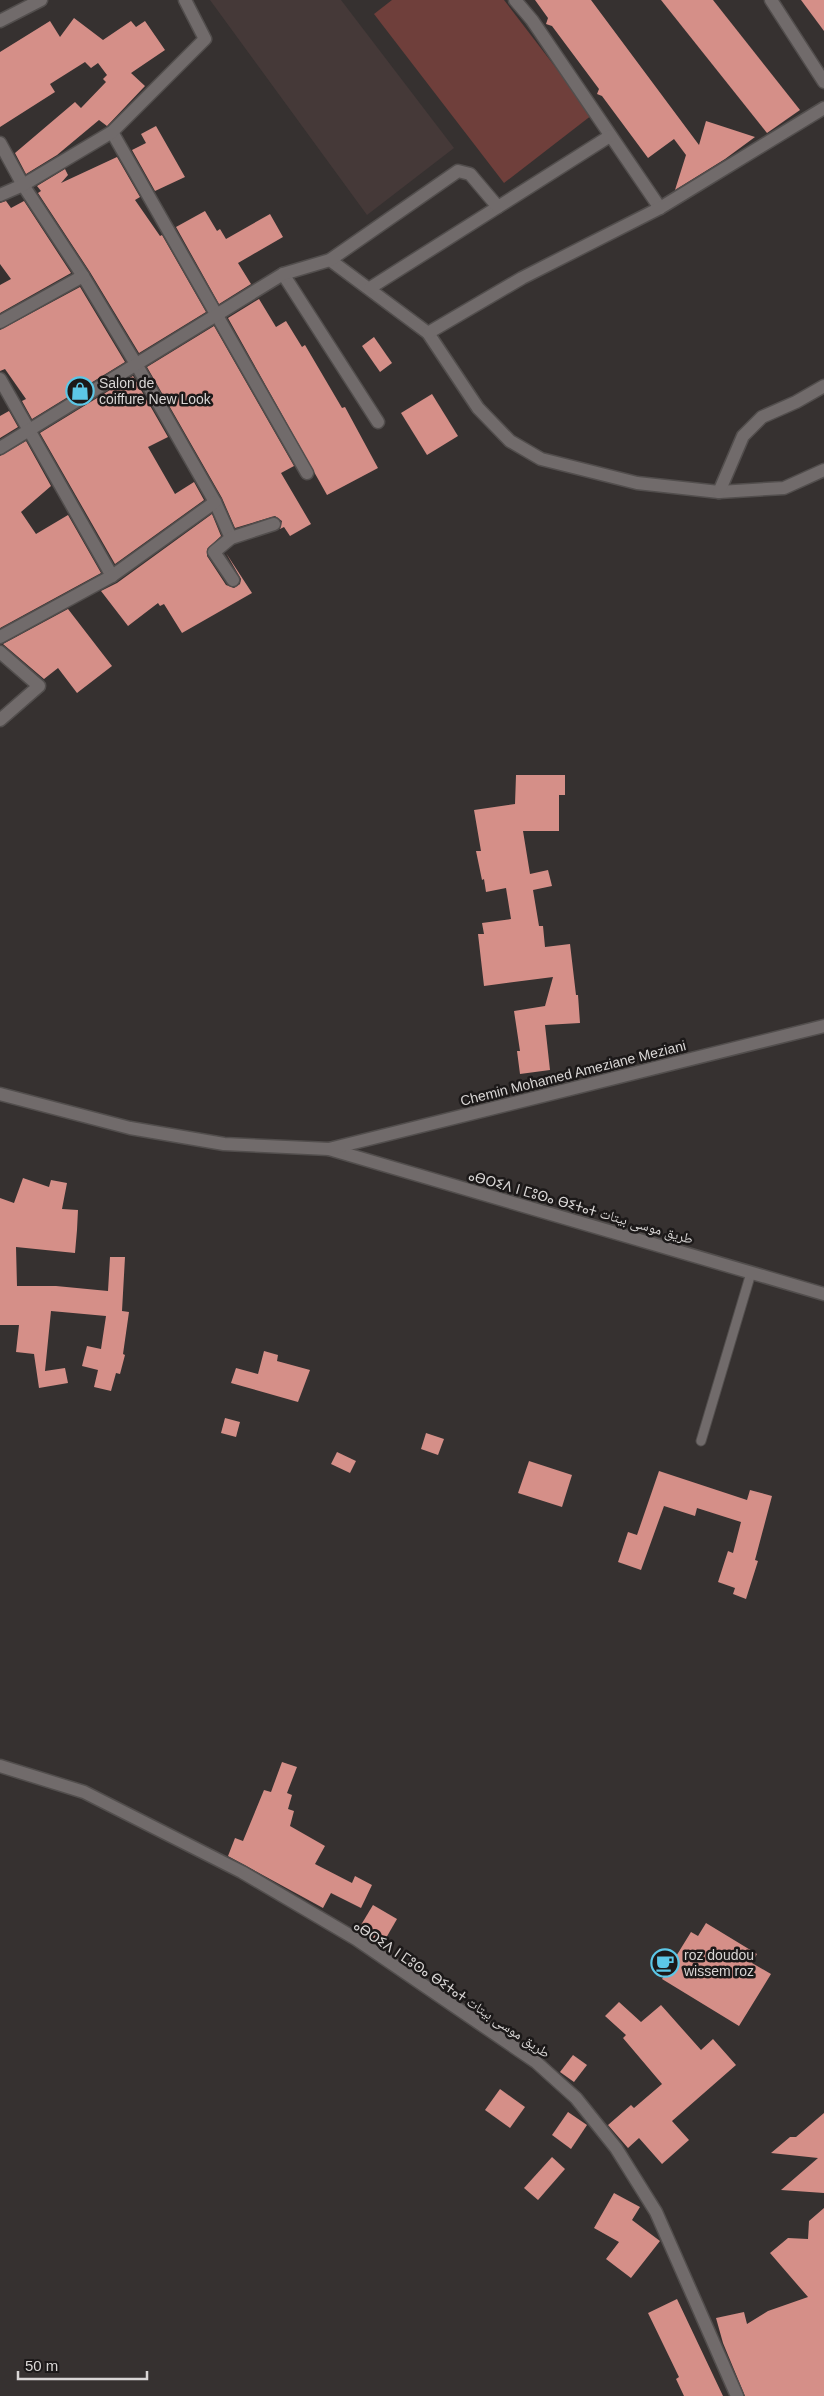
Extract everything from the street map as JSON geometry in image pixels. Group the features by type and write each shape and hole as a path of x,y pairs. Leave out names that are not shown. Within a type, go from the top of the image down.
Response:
{"street":[{"path":"0,21 41,0"},
{"path":"0,195 23,185 112,132 205,39 185,0"},
{"path":"515,0 532,20 660,208"},
{"path":"771,0 824,82"},
{"path":"428,333 522,278 660,208 824,108"},
{"path":"112,132 307,473"},
{"path":"370,288 610,136"},
{"path":"0,143 23,185 83,276 136,364 215,502 231,538"},
{"path":"0,448 283,274 330,260 458,170 470,174 498,207"},
{"path":"330,260 428,333 478,408 510,441 541,459 637,484 719,492 784,488 824,470"},
{"path":"283,274 378,422"},
{"path":"0,322 83,276"},
{"path":"0,379 112,576"},
{"path":"719,492 743,436 762,417 796,402 824,386"},
{"path":"0,637 112,576 215,502"},
{"path":"233,580 214,552 231,538 274,524"},
{"path":"0,652 39,686 0,720"},
{"name":"Chemin Mohamed Ameziane Meziani","path":"329,1149 824,1026"},
{"path":"0,1094 130,1128 224,1144 329,1149"},
{"name":"ⴰⴱⵔⵉⴷ ⵏ ⵎⵓⵙⴰ ⴱⵉⵜⴰⵜ طريق موسى بيتات","path":"329,1149 824,1294"},
{"name":"ⴰⴱⵔⵉⴷ ⵏ ⵎⵓⵙⴰ ⴱⵉⵜⴰⵜ طريق موسى بيتات","path":"0,1766 84,1792 242,1872 356,1939 536,2062 576,2098 616,2148 656,2212 738,2396"}],"lane":[{"path":"700,1441 751,1273"}],"shaded area":[{"path":"210,0 341,0 454,148 367,215"},
{"path":"392,0 504,0 592,115 504,183 374,14"}],"building":[{"path":"535,0 591,0 699,145 706,121 755,137 725,159 675,190 686,155 674,139 648,158 602,96 597,94 599,89 552,26 546,24 548,18"},
{"path":"661,0 713,0 800,110 767,133"},
{"path":"801,0 824,0 824,31"},
{"path":"74,18 103,40 131,21 136,27 145,21 165,50 131,73 145,86 107,126 99,120 57,155 26,174 15,153 75,102 81,108 106,82 103,79 107,75 98,63 91,68 85,62 50,84 55,92 0,127 0,52 50,21 60,37"},
{"path":"156,126 185,177 155,191 132,150 146,143 141,134"},
{"path":"117,157 140,197 135,200 160,236 162,235 206,312 139,353 90,272 38,193 41,191 37,186 65,169 68,175 61,183"},
{"path":"6,201 11,208 24,201 71,273 0,313 0,285 11,279 0,264 0,203"},
{"path":"205,211 217,231 220,229 226,239 270,214 283,237 238,263 251,284 219,304 176,227"},
{"path":"80,287 125,362 32,419 22,401 26,399 5,369 0,371 0,330"},
{"path":"259,299 276,327 286,321 302,347 305,345 342,408 345,407 378,468 327,495 228,318"},
{"path":"214,326 294,466 281,473 311,524 290,536 284,527 280,529 282,521 275,516 235,528 222,498 147,367"},
{"path":"374,337 392,363 380,372 362,346"},
{"path":"133,376 168,437 148,447 175,494 194,482 204,500 115,564 40,433"},
{"path":"432,394 458,436 427,455 401,413"},
{"path":"9,411 18,427 0,438 0,416"},
{"path":"26,441 51,486 21,512 36,534 68,515 101,573 0,628 0,456"},
{"path":"212,514 221,536 207,549 207,556 226,585 234,588 240,584 241,579 226,553 252,593 182,633 164,604 160,606 158,603 128,626 101,591 117,583"},
{"path":"68,609 112,666 77,693 58,668 44,679 3,644"},
{"path":"516,775 565,775 565,795 559,795 559,831 523,831 530,874 548,870 552,886 533,890 539,926 543,926 545,947 570,944 576,995 578,995 580,1023 545,1025 550,1070 520,1074 517,1051 520,1051 514,1011 545,1006 553,977 484,986 478,934 484,934 482,923 511,919 506,888 486,892 476,851 481,851 474,810 515,804"},
{"path":"23,1178 49,1187 51,1180 67,1183 62,1209 78,1210 77,1230 75,1253 16,1247 17,1286 56,1286 108,1291 110,1257 125,1257 122,1311 129,1312 123,1354 125,1355 120,1374 116,1373 111,1391 94,1387 98,1370 82,1366 87,1346 101,1349 106,1316 51,1311 45,1371 65,1368 68,1383 39,1388 34,1354 16,1352 19,1325 0,1325 0,1198 14,1203"},
{"path":"264,1351 278,1355 277,1361 310,1370 298,1402 231,1383 236,1368 258,1374"},
{"path":"225,1418 240,1422 236,1437 221,1433"},
{"path":"426,1433 444,1439 438,1455 421,1449"},
{"path":"337,1452 356,1461 350,1473 331,1464"},
{"path":"529,1461 572,1475 562,1507 518,1493"},
{"path":"659,1471 747,1500 750,1490 772,1496 755,1560 758,1561 746,1599 733,1594 735,1588 718,1582 728,1551 733,1553 741,1522 697,1508 695,1516 664,1506 641,1570 618,1562 628,1532 637,1535"},
{"path":"282,1762 297,1767 287,1793 292,1795 288,1809 294,1811 290,1826 325,1846 315,1864 352,1883 355,1876 372,1885 361,1908 331,1893 323,1908 228,1856 235,1838 243,1841 264,1790 271,1792"},
{"path":"373,1905 397,1919 382,1945 358,1930"},
{"path":"706,1923 757,1954 752,1963 771,1974 739,2026 662,1979 691,1932 698,1936"},
{"path":"619,2002 641,2022 661,2005 701,2050 713,2039 736,2065 672,2121 689,2140 662,2164 639,2138 628,2148 608,2125 631,2105 634,2108 662,2084 623,2038 626,2035 605,2016"},
{"path":"573,2055 587,2065 574,2082 560,2072"},
{"path":"500,2089 525,2107 510,2128 485,2110"},
{"path":"568,2112 587,2125 571,2149 552,2135"},
{"path":"824,2113 824,2193 781,2190 818,2158 771,2153 790,2137 796,2137"},
{"path":"552,2157 565,2169 538,2200 524,2188"},
{"path":"614,2193 640,2207 632,2220 660,2241 631,2278 606,2259 619,2242 594,2228"},
{"path":"824,2208 824,2396 745,2396 723,2343 716,2318 744,2312 747,2324 768,2311 808,2297 770,2253 788,2238 808,2239 809,2221"},
{"path":"677,2299 723,2396 684,2396 676,2379 679,2377 648,2313"}],"place":[{"name":"Salon de coiffure New Look","path":"80,391"},
{"name":"roz doudou wissem roz","path":"665,1963"}]}
